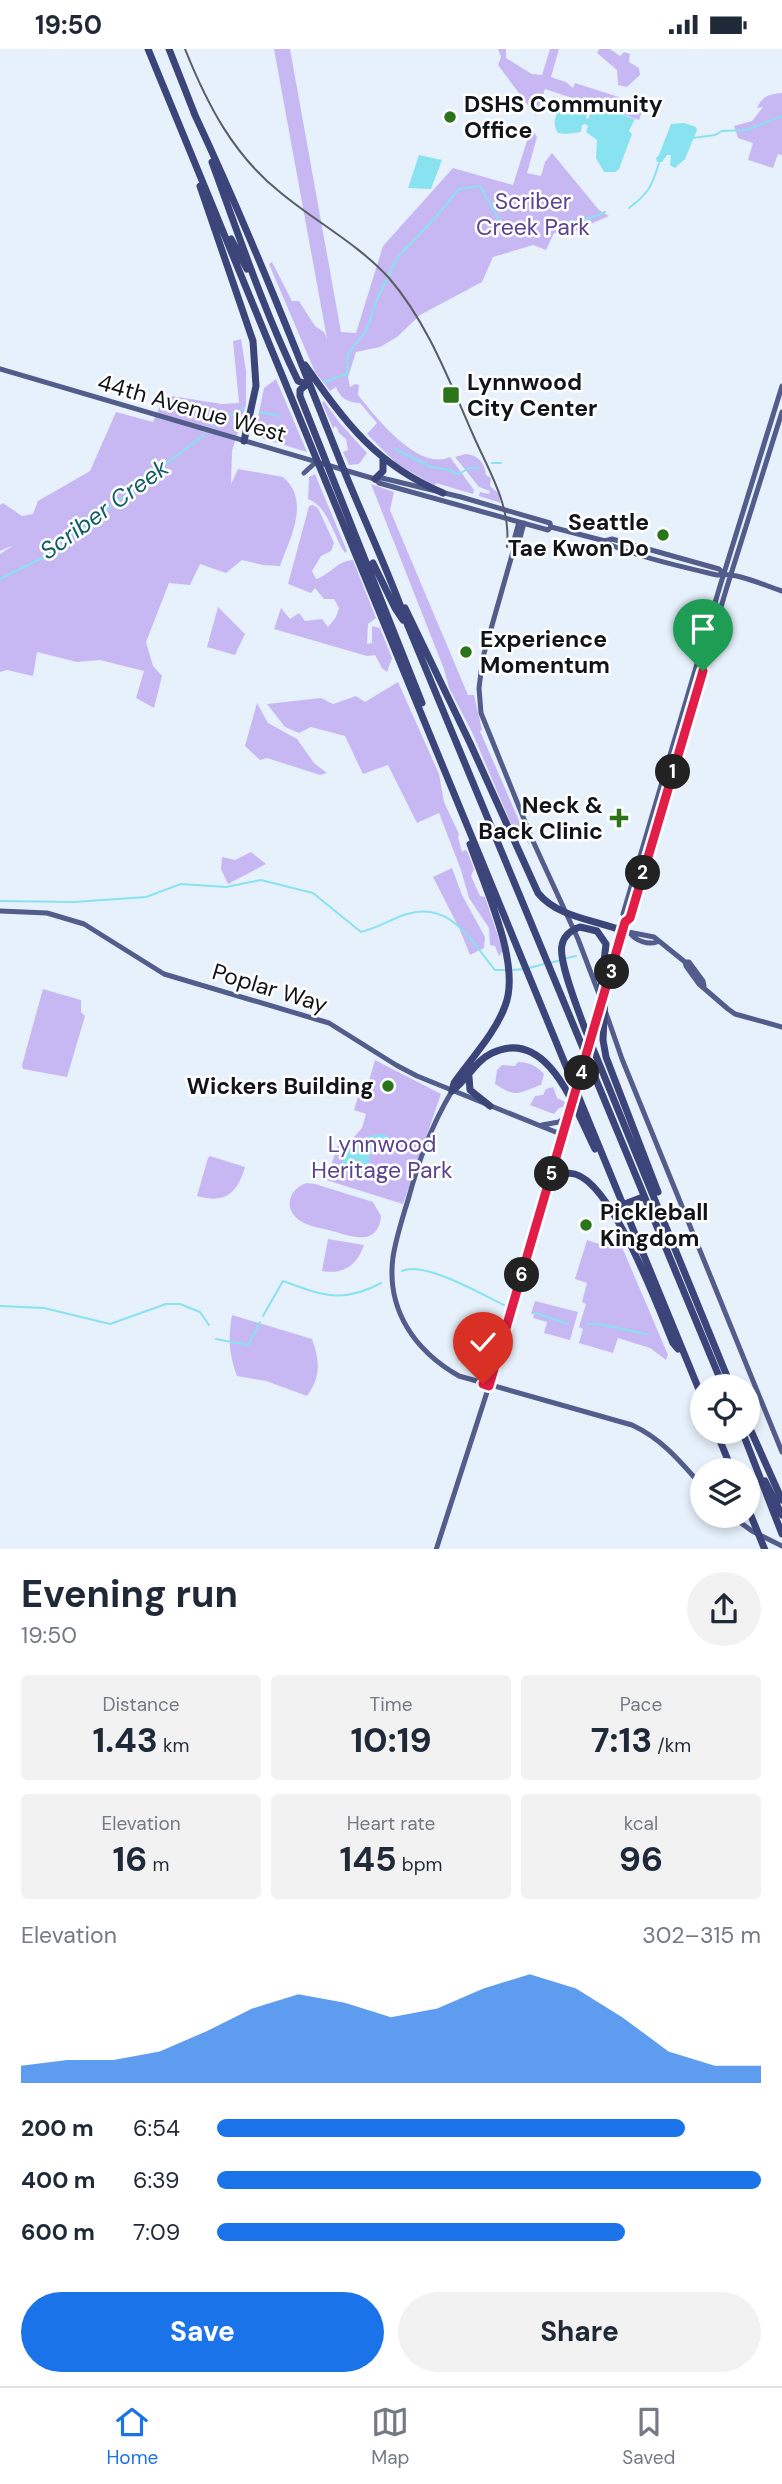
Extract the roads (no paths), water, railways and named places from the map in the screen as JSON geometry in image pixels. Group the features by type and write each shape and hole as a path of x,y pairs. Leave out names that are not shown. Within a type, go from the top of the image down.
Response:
{"highway":[{"path":"148,49 692,1374"},
{"path":"169,49 295,382 300,385 307,384 300,392 321,443 474,750 538,893 561,910 626,929"},
{"path":"194,113 299,356 336,451 344,490 457,799 503,944 510,977 503,1012 454,1083 452,1091"},
{"path":"184,139 253,341 256,386 244,441"},
{"path":"214,208 249,274 288,363"},
{"path":"299,356 338,413 383,458 415,481 443,493"},
{"path":"375,479 383,471 383,458"},
{"path":"344,490 389,597 408,626"},
{"path":"396,591 408,626 718,1374"},
{"path":"597,1024 606,943 597,931 580,927 566,935 562,946 569,981 585,1029 727,1374"},
{"path":"605,996 603,1040 606,1057 682,1262"},
{"path":"452,1091 485,1057 507,1049 527,1051 542,1058 553,1070 565,1091 615,1187"},
{"path":"470,1073 470,1090 490,1106"},
{"path":"546,1193 561,1176 569,1174 582,1177 599,1191 627,1238 673,1343 684,1356"},
{"path":"622,1205 643,1197"},
{"path":"757,1444 782,1500"},
{"path":"765,1463 782,1509"},
{"path":"760,1475 782,1515"},
{"path":"760,1479 782,1535"},
{"path":"756,1528 765,1549"}],"main road":[{"name":"44th Avenue West","path":"0,369 375,479 382,478 443,493 550,523 551,527 637,554 724,574 782,591"},
{"path":"626,929 623,914 782,386"},
{"path":"436,1549 489,1386 782,412"},
{"path":"304,473 316,462"},
{"name":"44th Avenue West","path":"375,479 379,483 548,530 551,527"},
{"path":"522,522 518,545 514,548 483,657 479,679 480,703 485,723 557,897 578,939 622,1059 782,1452"},
{"name":"44th Avenue West","path":"606,543 612,539 719,569 724,574"},
{"path":"637,554 641,551 650,554 657,552"},
{"name":"Poplar Way","path":"0,911 33,911 84,924 164,974 329,1023 396,1065 452,1091 563,1135"},
{"path":"626,929 654,937 657,942 685,962 689,962 717,1001 735,1014 782,1027"},
{"path":"452,1091 428,1135 395,1245 392,1273 401,1317 422,1350 444,1368 489,1386 632,1425 654,1436 690,1473"},
{"path":"536,1124 551,1125 570,1112"},
{"path":"751,1528 782,1546"}],"water":[{"path":"574,97 590,103 586,118 588,119 593,108 599,107 635,119 619,169 615,172 604,172 596,158 597,140 586,132 586,124 582,125 581,132 558,133 555,120 563,98 570,100"},
{"path":"684,123 696,127 697,130 685,159 675,168 670,165 671,155 667,155 662,162 657,162 656,158 671,124"},
{"path":"419,155 442,160 431,189 408,188"},
{"path":"369,1136 388,1136 387,1143 372,1148 362,1174 359,1177 347,1173 342,1163 344,1154"}],"waterway":[{"name":"Scriber Creek","path":"693,138 715,135 722,131 747,130 782,116"},
{"name":"Scriber Creek","path":"629,208 649,189 659,163"},
{"name":"Scriber Creek","path":"324,382 347,374 348,354 367,329 397,258 459,189 480,186 505,231 526,225"},
{"name":"Scriber Creek","path":"548,221 577,221 605,212"},
{"name":"Scriber Creek","path":"212,426 244,408"},
{"name":"Scriber Creek","path":"260,412 279,416"},
{"name":"Scriber Creek","path":"0,579 48,555 205,434"},
{"path":"395,449 431,467 451,470 455,474 469,468 479,468"},
{"path":"492,463 501,463"},
{"path":"0,901 74,902 146,897 181,884 226,887 261,880 313,893 361,932 407,914 422,911 436,913 458,926 495,970 506,970"},
{"path":"567,958 576,956"},
{"path":"550,963 561,960"},
{"path":"529,968 544,964"},
{"path":"512,970 524,969"},
{"path":"402,1271 412,1269 438,1274 504,1305"},
{"path":"263,1316 283,1281 332,1295 355,1294 381,1283"},
{"path":"0,1306 44,1308 110,1324 166,1304 180,1304 200,1312 209,1325"},
{"path":"535,1313 568,1324"},
{"path":"216,1339 248,1345 260,1322"},
{"path":"587,1324 647,1334"}],"tram line":[{"path":"185,49 212,109 249,162 281,193 377,266 415,314 437,354 498,490 506,518 507,547"}],"place":[{"name":"DSHS Community Office","path":"450,117"},
{"name":"Lynnwood City Center","path":"451,395"},
{"name":"Seattle Tae Kwon Do","path":"663,535"},
{"name":"Experience Momentum","path":"466,652"},
{"name":"Neck & Back Clinic","path":"619,818"},
{"name":"Wickers Building","path":"388,1086"},
{"name":"Pickleball Kingdom","path":"586,1225"}],"park label":[{"name":"Scriber Creek Park","path":"533,214"},
{"name":"Lynnwood Heritage Park","path":"382,1157"}]}
